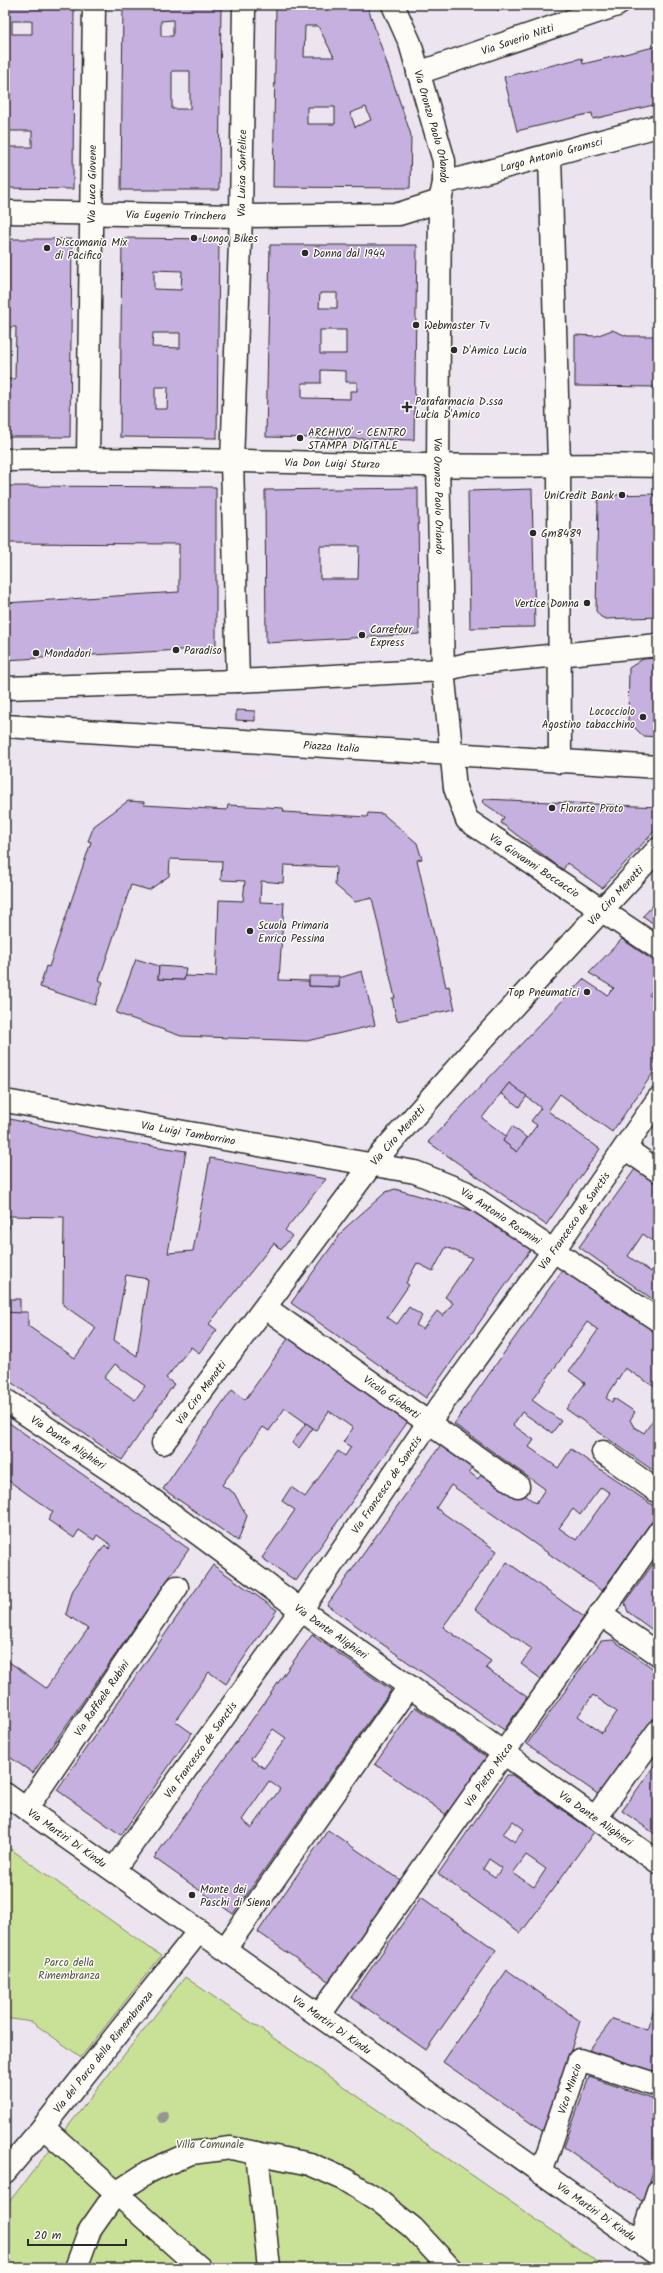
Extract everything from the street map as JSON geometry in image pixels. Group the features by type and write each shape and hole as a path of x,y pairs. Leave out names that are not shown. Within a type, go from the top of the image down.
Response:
{"street":[{"name":"Via Luca Giovene","path":"88,458 94,5"},
{"name":"Via Luisa Sanfelice","path":"238,681 232,462 241,216 244,5"},
{"name":"Via Oronzo Paolo Orlando","path":"392,5 410,43 444,161 442,192 438,465 443,670 453,755"},
{"name":"Via Saverio Nitti","path":"418,73 617,5"},
{"name":"Largo Antonio Gramsci","path":"442,192 550,156 658,126"},
{"path":"550,156 563,655 560,762"},
{"name":"Via Eugenio Trinchera","path":"5,212 92,212 241,216 399,214 442,192"},
{"name":"Via Don Luigi Sturzo","path":"5,460 88,458 438,465 559,464 658,466"},
{"path":"5,688 238,681 443,670 468,664 658,645"},
{"name":"Piazza Italia","path":"5,726 658,767"},
{"name":"Via Giovanni Boccaccio","path":"453,755 455,788 467,820 604,910 658,948"},
{"name":"Via Ciro Menotti","path":"163,1443 266,1308 372,1164 473,1050 604,910 658,849"},
{"name":"Via Francesco de Sanctis","path":"114,1869 301,1610 429,1422 554,1250 626,1148 658,1099"},
{"name":"Via Luigi Tamborrino","path":"5,1101 372,1164"},
{"path":"626,1148 658,1171"},
{"name":"Via Antonio Rosmini","path":"372,1164 415,1172 465,1192 658,1320"},
{"name":"Vicolo Gioberti","path":"266,1308 518,1486"},
{"name":"Via Dante Alighieri","path":"5,1400 131,1484 301,1610 658,1862"},
{"path":"603,1452 658,1492"},
{"name":"Via Pietro Micca","path":"319,2016 658,1533"},
{"name":"Via Raffaele Rubini","path":"26,1809 176,1587"},
{"path":"600,1614 658,1654"},
{"path":"225,1949 409,1687"},
{"path":"595,1818 658,1731"},
{"name":"Via Martiri Di Kindu","path":"5,1794 114,1869 199,1931 650,2249"},
{"name":"Via del Parco della Rimembranza","path":"5,2172 43,2127 199,1931"},
{"name":"Vico Mincio","path":"541,2173 579,2060 658,2085"},
{"path":"43,2127 200,2268"},
{"path":"76,2268 90,2230 116,2194 150,2171 190,2153 231,2148 310,2164 346,2180 379,2201 413,2228 450,2268"},
{"path":"257,2153 269,2268"},
{"path":"650,2249 658,2191"}],"green space":[{"name":"Parco della Rimembranza","path":"5,1845 161,1956 81,2057 32,2022 5,2018"},
{"name":"Villa Comunale","path":"185,1977 602,2265 604,2268 5,2268 5,2207"}],"building":[{"path":"5,5 74,5 73,189 5,188","holes":["12,21 32,21 32,34 12,34","6,131 32,131 32,147 6,147"]},
{"path":"123,5 221,5 219,190 121,190","holes":["173,20 173,36 161,36 161,21","172,71 190,71 190,109 172,109"]},
{"path":"276,5 367,5 411,135 410,188 273,187","holes":["305,26 318,26 334,57 304,57","307,107 335,107 335,124 307,124","366,107 371,120 355,127 350,113"]},
{"path":"454,5 471,5 455,9"},
{"path":"496,5 522,5 498,11"},
{"path":"658,46 658,104 593,119 592,113 517,131 504,77 582,58 583,64"},
{"path":"122,238 219,239 217,438 120,437","holes":["154,270 182,271 181,290 154,289","153,333 180,333 180,348 152,347","155,387 168,387 167,409 155,409"]},
{"path":"5,239 72,239 70,437 5,437 5,379 15,379 16,327 10,327 9,340 5,340"},
{"path":"270,245 417,245 414,440 266,437","holes":["320,293 337,293 337,308 319,308","320,330 346,330 346,354 320,354","321,370 346,371 346,382 357,382 357,391 350,391 350,399 302,398 302,383 321,383"]},
{"path":"612,330 627,336 658,336 658,387 575,386 575,335 596,336"},
{"path":"5,486 216,487 216,648 5,660 5,603 179,592 179,544 5,543"},
{"path":"418,488 419,634 266,643 265,490","holes":["320,546 359,546 358,579 320,579"]},
{"path":"532,489 535,627 470,628 468,491"},
{"path":"658,494 658,617 606,619 601,617 596,611 598,501 608,495"},
{"path":"658,658 658,737 643,736 628,721 629,668 643,659"},
{"path":"236,710 255,711 255,721 236,720"},
{"path":"485,799 658,807 658,827 602,888 567,863 563,870 501,823 504,817 482,802"},
{"name":"Scuola Primaria Enrico Pessina","path":"128,801 144,802 144,805 227,810 228,805 283,808 284,812 367,817 368,813 383,814 417,843 422,859 417,860 446,987 449,986 455,1009 397,1021 392,998 395,998 372,898 355,902 335,885 336,867 284,865 283,883 261,881 260,902 284,903 279,980 309,981 309,986 339,987 339,978 362,971 375,1025 307,1041 181,1036 116,1013 136,959 159,966 158,979 184,980 185,976 216,977 219,900 243,901 245,881 221,880 222,861 170,859 169,876 149,890 131,885 99,980 103,982 95,1005 40,987 46,966 49,967 91,842 88,841 94,826"},
{"path":"658,900 658,927 643,916"},
{"path":"622,939 658,964 658,986 656,985 649,995 658,999 658,1066 612,1132 560,1094 548,1111 600,1149 546,1225 428,1142 583,979 607,995 614,988 589,973","holes":["509,1083 541,1108 531,1121 537,1125 517,1152 503,1141 506,1136 482,1118"]},
{"path":"159,966 186,968 184,980 158,979"},
{"path":"309,976 339,976 339,987 309,986"},
{"path":"509,1083 527,1096 519,1107 501,1093"},
{"path":"5,1118 94,1137 186,1151 168,1253 193,1251 210,1158 326,1179 285,1230 292,1236 281,1250 274,1243 209,1324 217,1330 199,1353 191,1347 166,1378 174,1384 122,1460 5,1378 5,1312 28,1312 28,1326 75,1358 96,1328 63,1305 64,1217 9,1216 9,1229 5,1229","holes":["126,1275 148,1279 137,1356 114,1340","115,1364 145,1386 135,1400 104,1378"]},
{"path":"512,1126 527,1138 517,1152 503,1141"},
{"path":"658,1138 658,1152 652,1147"},
{"path":"635,1169 658,1185 658,1245 643,1234 628,1256 651,1272 654,1267 658,1270 658,1303 579,1247"},
{"path":"395,1189 495,1217 534,1245 426,1398 291,1303 344,1229 386,1192","holes":["446,1247 472,1258 445,1297 453,1303 443,1316 437,1311 423,1329 416,1325 422,1316 409,1307 397,1324 387,1317 409,1285 406,1283 417,1263 433,1271"]},
{"path":"566,1265 658,1330 658,1389 625,1368 606,1398 612,1402 614,1398 635,1412 630,1420 634,1427 644,1433 658,1413 658,1474 566,1409 585,1383 569,1371 598,1330 587,1322 532,1400 561,1421 552,1433 522,1412 513,1425 534,1440 529,1447 558,1468 571,1449 658,1509 658,1513 602,1591 451,1485 436,1508 497,1551 443,1627 491,1661 486,1668 527,1697 504,1730 327,1605 445,1439 476,1461 469,1472 478,1479 486,1468 536,1503 545,1489 454,1424","holes":["601,1487 610,1493 576,1540 559,1528 573,1509 580,1515"]},
{"path":"5,1299 20,1299 20,1313 5,1312"},
{"path":"292,1333 411,1417 296,1581 262,1558 295,1510 282,1501 291,1487 305,1497 338,1451 345,1456 351,1447 343,1442 353,1428 329,1411 316,1430 285,1408 269,1431 263,1427 222,1485 234,1493 247,1516 238,1541 163,1489 232,1390 245,1400"},
{"path":"5,1420 189,1549 33,1773 5,1754 5,1659 46,1688 88,1629 66,1614 73,1590 105,1545 109,1549 111,1545 97,1535 94,1540 79,1530 74,1538 48,1520 53,1512 9,1481 5,1486"},
{"path":"306,1423 313,1428 299,1448 292,1443"},
{"path":"658,1557 658,1634 628,1612 625,1603"},
{"path":"507,1562 584,1617 541,1679 521,1664 532,1649 475,1609"},
{"path":"213,1565 277,1610 226,1684 209,1672 175,1721 192,1733 121,1835 57,1790"},
{"path":"312,1635 391,1690 233,1914 154,1858","holes":["273,1729 286,1738 264,1768 251,1759","269,1781 280,1789 252,1828 242,1820"]},
{"path":"613,1640 658,1672 658,1713 599,1795 527,1744 601,1641","holes":["593,1695 617,1712 602,1733 578,1716"]},
{"path":"415,1707 488,1758 448,1816 375,1764"},
{"path":"658,1760 658,1836 622,1811"},
{"path":"507,1775 512,1775 594,1832 521,1933 438,1874","holes":["513,1821 524,1829 515,1842 503,1834","526,1855 546,1869 534,1887 513,1873","489,1859 502,1868 495,1877 483,1869"]},
{"path":"328,1830 402,1881 331,1983 258,1932"},
{"path":"421,1897 496,1950 426,2050 351,1997"},
{"path":"507,1970 580,2021 545,2133 443,2062"},
{"path":"657,2000 658,2078 589,2050 613,2019 647,2030"},
{"path":"589,2077 658,2100 658,2158 643,2202 564,2147"}],"place":[{"name":"Longo Bikes","path":"194,238"},
{"name":"Discomania Mix di Pacifico","path":"47,248"},
{"name":"Donna dal 1944","path":"305,253"},
{"name":"Webmaster Tv","path":"416,325"},
{"name":"D'Amico Lucia","path":"454,350"},
{"name":"Parafarmacia D.ssa Lucia D'Amico","path":"407,407"},
{"name":"ARCHIVO' - CENTRO STAMPA DIGITALE","path":"300,438"},
{"name":"UniCredit Bank","path":"622,495"},
{"name":"Gm8489","path":"533,533"},
{"name":"Vertice Donna","path":"587,603"},
{"name":"Carrefour Express","path":"362,635"},
{"name":"Paradiso","path":"176,650"},
{"name":"Mondadori","path":"36,653"},
{"name":"Lococciolo Agostino tabacchino","path":"643,717"},
{"name":"Florarte Proto","path":"552,808"},
{"name":"Scuola Primaria Enrico Pessina","path":"250,931"},
{"name":"Top Pneumatici","path":"587,992"},
{"name":"Monte dei Paschi di Siena","path":"192,1895"}]}
